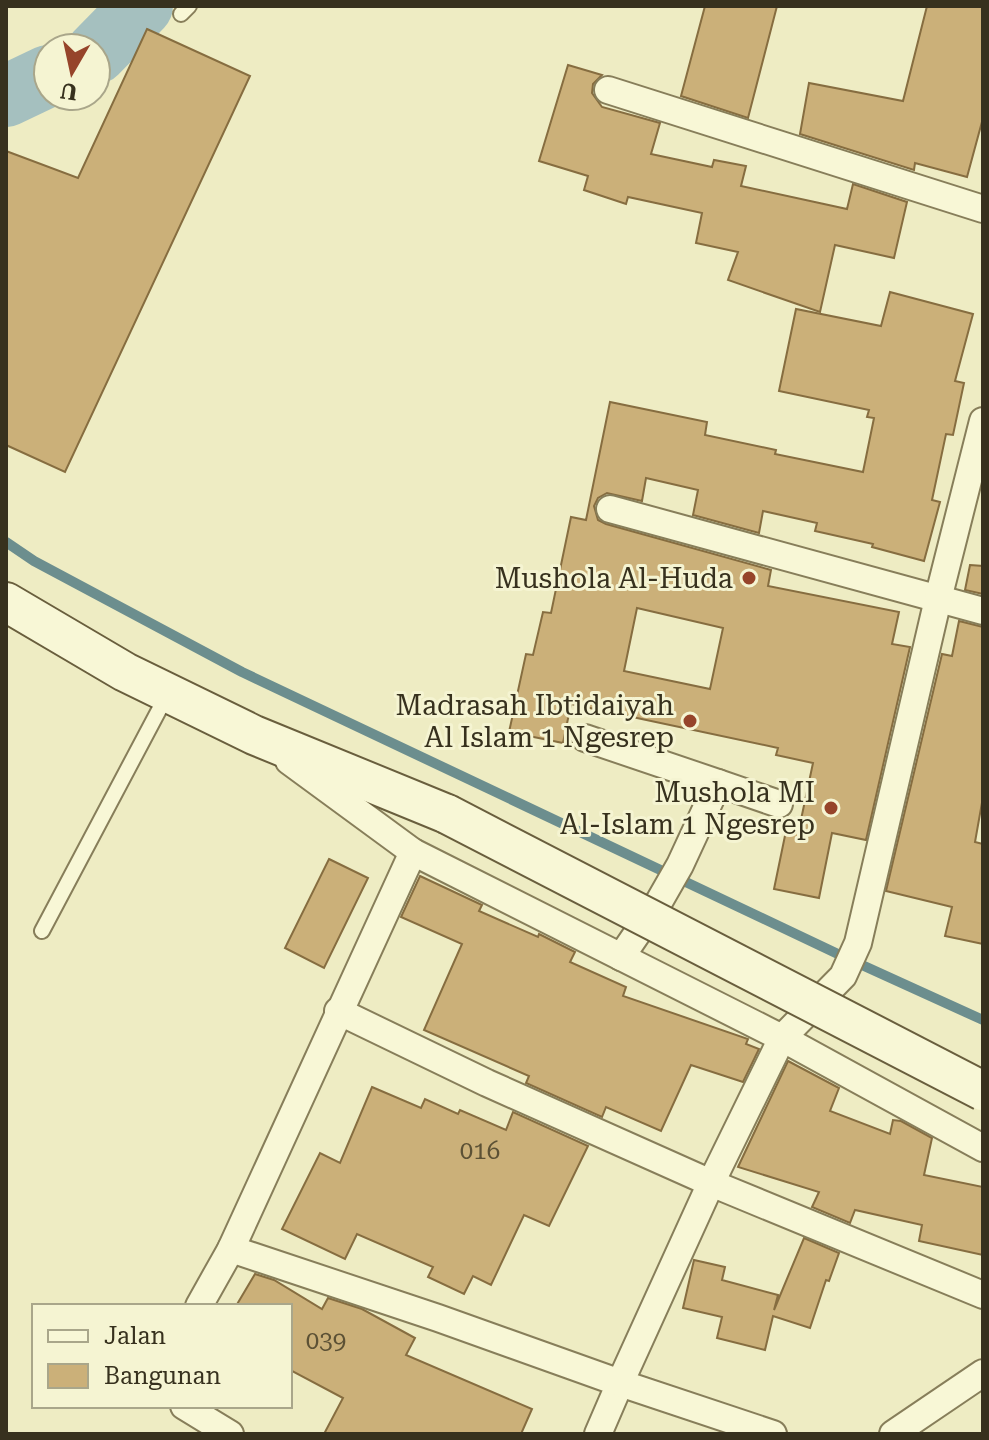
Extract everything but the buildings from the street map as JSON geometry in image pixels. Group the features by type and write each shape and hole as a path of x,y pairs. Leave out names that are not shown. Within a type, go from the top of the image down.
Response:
{"main road":[{"path":"6,602 82,648 168,693 254,735 447,814 983,1091"}],"street":[{"path":"608,90 983,209"},
{"path":"598,1434 711,1183 782,1038 843,976 858,943 983,421"},
{"path":"610,509 983,611"},
{"path":"254,735 413,852 782,1038 983,1148"},
{"path":"585,738 779,804"},
{"path":"621,957 680,865 718,783"},
{"path":"200,1304 231,1249 413,852"},
{"path":"338,1011 487,1083 711,1183 983,1295"},
{"path":"231,1249 773,1434"},
{"path":"893,1434 983,1373"},
{"path":"187,1408 230,1434"}],"lane":[{"path":"42,931 168,693"}],"waterway":[{"path":"112,37 142,6"},
{"path":"6,96 32,84"},
{"path":"6,542 34,561 242,672 983,1020"}],"place":[{"name":"Mushola Al-Huda","path":"749,578"},
{"name":"Madrasah Ibtidaiyah Al Islam 1 Ngesrep","path":"690,721"},
{"name":"Mushola MI Al-Islam 1 Ngesrep","path":"831,808"}]}
